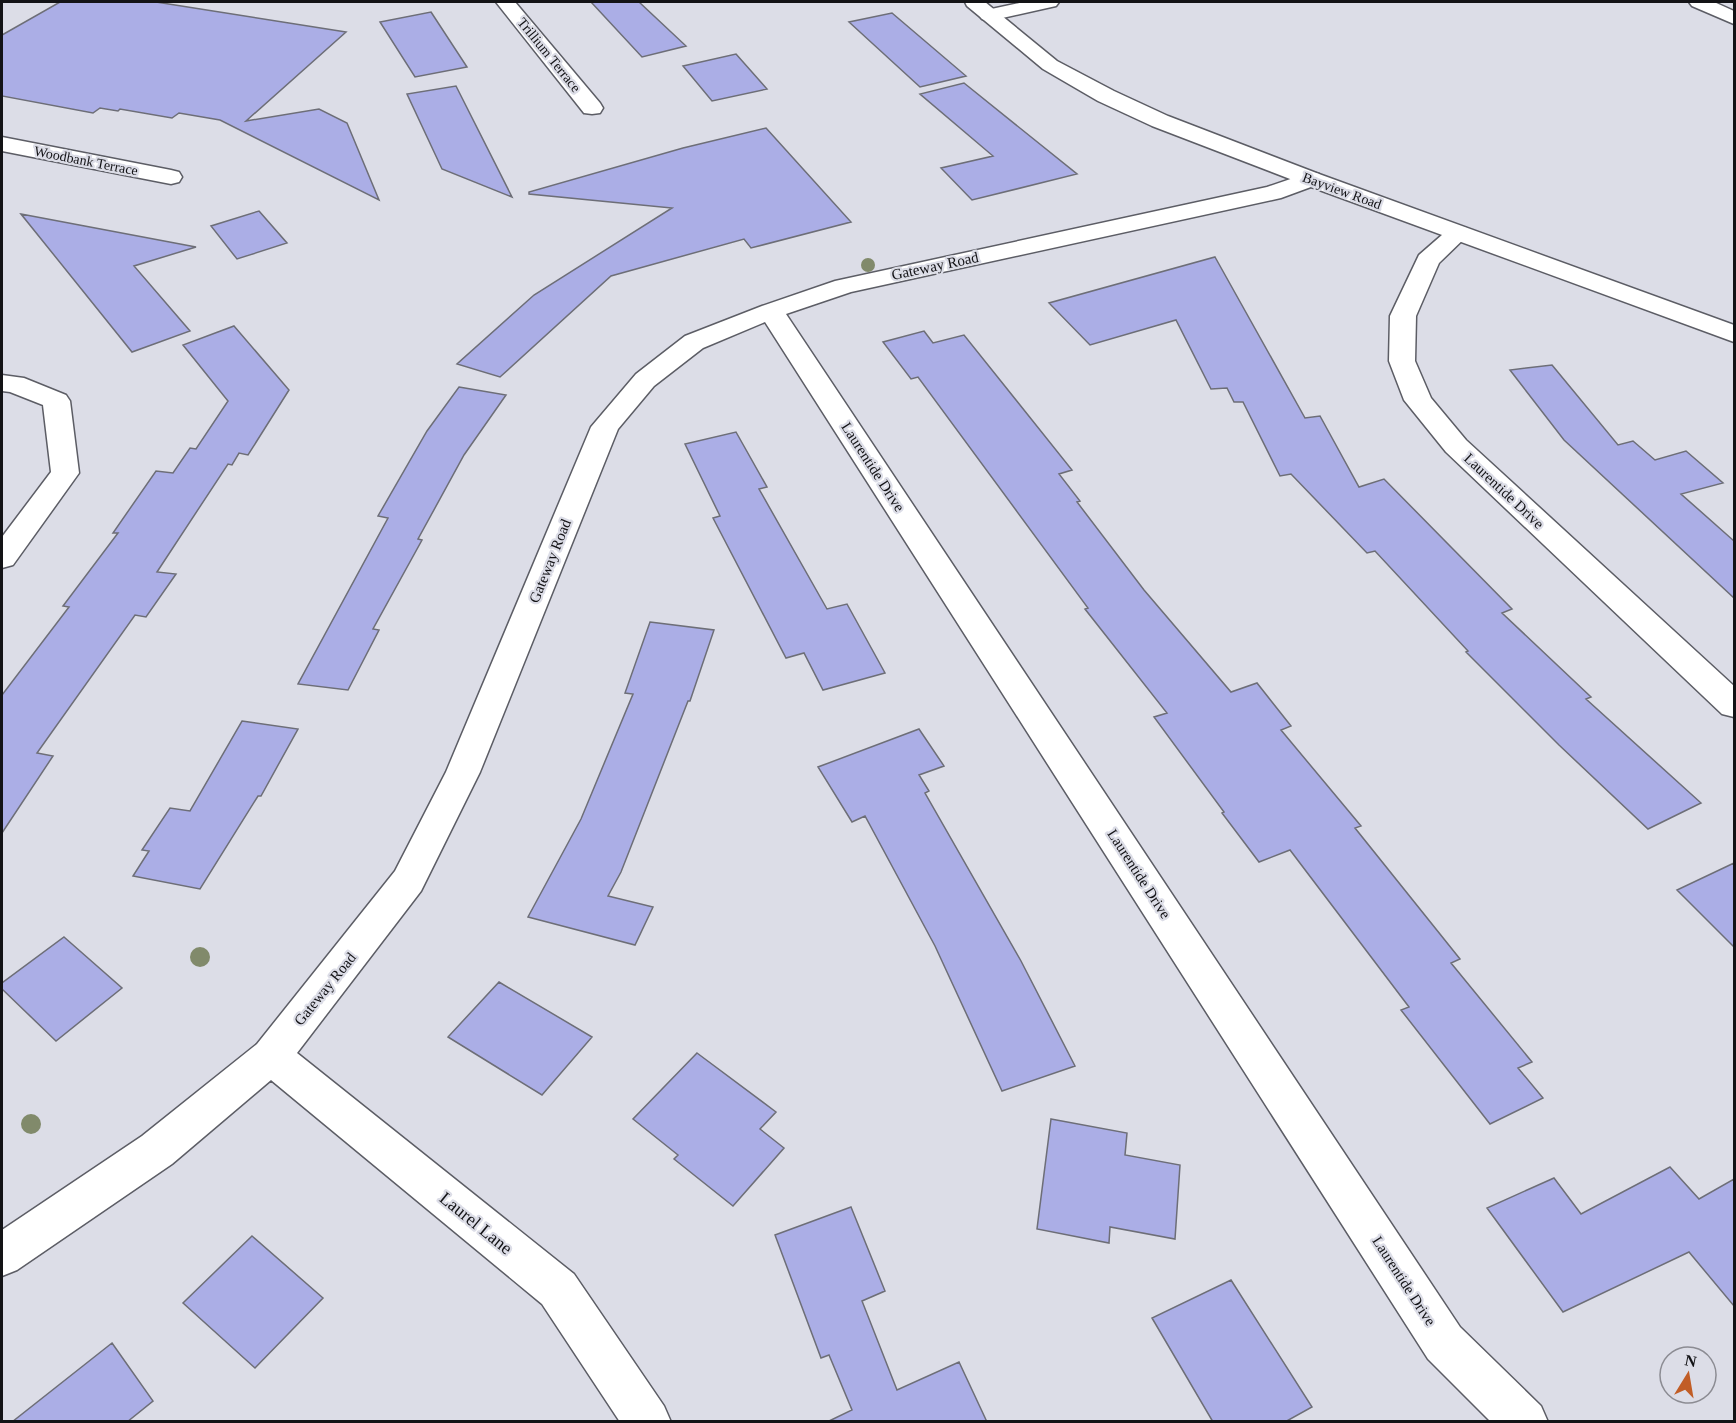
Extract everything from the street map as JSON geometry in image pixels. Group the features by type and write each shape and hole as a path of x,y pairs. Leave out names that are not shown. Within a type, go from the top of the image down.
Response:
{"street":[{"name":"Trillium Terrace","path":"505,2 592,108"},
{"path":"982,8 1049,2"},
{"path":"1699,2 1734,18"},
{"name":"Bayview Road","path":"982,8 1050,65 1106,96 1160,121 1311,179 1734,333"},
{"name":"Woodbank Terrace","path":"2,144 171,177"},
{"name":"Gateway Road","path":"2,1255 157,1150 271,1056 408,881 463,772 605,428 645,381 694,342 771,311 844,286 1274,193 1311,179"},
{"name":"Laurentide Drive","path":"1458,233 1428,260 1403,316 1402,361 1418,400 1456,446 1734,705"},
{"name":"Laurentide Drive","path":"771,311 1444,1343 1525,1422"},
{"path":"2,383 15,384 56,401 65,473 2,558"},
{"name":"Laurel Lane","path":"271,1056 558,1289 648,1422"}],"building":[{"path":"60,2 156,2 346,32 246,121 319,109 347,123 379,200 220,120 179,113 172,118 120,109 118,111 100,108 93,113 2,96 2,35"},
{"path":"591,2 639,2 686,46 642,57"},
{"path":"431,12 467,67 415,77 380,22"},
{"path":"892,13 966,76 920,87 849,22"},
{"path":"736,54 767,89 712,101 683,66"},
{"path":"964,83 1077,174 972,200 941,168 993,156 920,94"},
{"path":"456,86 512,197 442,169 407,94"},
{"path":"766,128 851,222 751,248 744,239 611,276 500,377 457,364 534,295 672,208 529,194 529,192 683,148"},
{"path":"259,211 287,243 237,259 211,226"},
{"path":"21,214 196,247 134,266 190,331 132,352"},
{"path":"1215,257 1305,418 1320,416 1359,487 1384,479 1512,609 1502,613 1591,697 1586,699 1701,803 1648,829 1559,745 1466,652 1468,651 1375,551 1367,553 1291,474 1280,476 1243,402 1234,402 1227,388 1211,389 1176,320 1090,345 1049,303"},
{"path":"234,326 289,390 248,455 239,453 232,465 228,464 157,572 176,574 146,617 135,615 37,753 53,756 2,833 2,695 69,607 63,606 118,533 113,533 156,471 173,473 190,448 196,449 228,401 183,345"},
{"path":"924,331 933,343 964,335 1072,470 1059,474 1080,501 1077,502 1144,590 1231,692 1257,683 1291,726 1281,730 1361,826 1355,828 1460,959 1451,963 1532,1062 1518,1068 1543,1098 1490,1124 1401,1010 1409,1007 1290,850 1259,862 1154,717 1167,713 1085,609 1088,608 918,377 911,379 883,342"},
{"path":"1552,365 1618,445 1633,441 1655,460 1686,451 1723,483 1681,494 1734,541 1734,598 1564,440 1510,370"},
{"path":"459,387 506,395 464,455 418,539 422,540 373,629 379,630 348,690 298,684 388,518 378,516 427,431"},
{"path":"736,432 767,487 759,489 827,609 847,604 885,673 823,690 804,653 786,658 713,518 720,516 685,444"},
{"path":"650,622 714,630 690,701 688,701 621,872 608,896 653,907 635,945 528,917 581,819 633,694 625,693"},
{"path":"242,721 298,729 261,796 258,796 200,889 133,876 149,851 142,850 170,808 190,811"},
{"path":"919,729 944,766 919,775 929,791 925,793 1021,961 1075,1066 1002,1091 935,946 865,816 852,822 818,767"},
{"path":"1734,863 1734,947 1677,890"},
{"path":"64,937 122,988 56,1041 2,989 2,983"},
{"path":"499,982 592,1037 542,1095 448,1037"},
{"path":"697,1053 776,1112 760,1129 784,1148 733,1206 674,1159 678,1155 633,1119"},
{"path":"1051,1119 1127,1133 1125,1155 1180,1165 1175,1239 1110,1227 1109,1243 1037,1229"},
{"path":"1670,1167 1699,1199 1734,1179 1734,1306 1689,1252 1563,1312 1487,1208 1554,1178 1581,1214"},
{"path":"851,1207 885,1291 862,1301 897,1390 959,1362 987,1422 827,1422 852,1410 829,1355 821,1358 775,1235"},
{"path":"252,1236 323,1298 255,1368 183,1303"},
{"path":"1231,1280 1312,1407 1285,1422 1213,1422 1152,1318"},
{"path":"112,1343 153,1401 127,1422 12,1422"}]}
